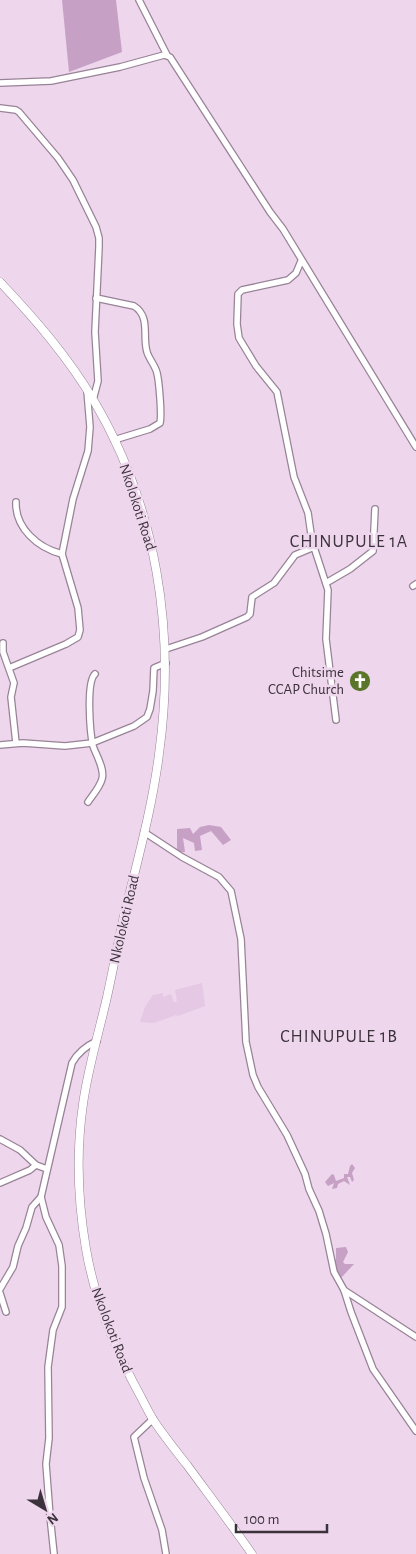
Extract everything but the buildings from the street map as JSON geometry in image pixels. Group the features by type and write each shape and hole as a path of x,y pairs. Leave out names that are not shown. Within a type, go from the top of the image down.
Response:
{"main road":[{"name":"Nkolokoti Road","path":"0,282 37,322 86,389 114,440 145,522 158,578 166,649 165,699 160,749 144,832 83,1103 78,1171 86,1249 98,1300 123,1365 153,1419 252,1554"}],"street":[{"path":"139,0 167,55 283,229 416,447"},
{"path":"0,83 52,81 167,55"},
{"path":"0,108 19,112 58,158 73,180 96,227 99,238 95,339 98,381 93,400"},
{"path":"301,261 296,273 288,280 242,290 238,294 237,324 240,338 250,356 277,392 294,477 308,513 314,547 326,583 328,601 326,639 336,720"},
{"path":"96,298 138,308 144,317 146,325 147,353 157,373 160,423 150,429 114,440"},
{"path":"9,668 52,651 78,637 80,626 78,608 62,554 73,499 88,451 90,427 86,389"},
{"path":"16,502 18,518 25,531 43,547 62,554"},
{"path":"326,583 350,569 372,551 375,509"},
{"path":"166,649 202,637 247,617 250,614 252,597 274,583 295,555 314,547"},
{"path":"3,642 3,652 14,683 12,700 16,743"},
{"path":"0,745 16,743 52,746 92,743 134,726 147,716 152,700 153,669 155,666 166,663"},
{"path":"88,802 102,779 101,767 92,743 90,685 91,678 95,674"},
{"path":"144,832 182,857 219,877 231,891 241,939 246,1042 250,1066 258,1087 287,1135 304,1174 319,1211 334,1272 344,1290 374,1369 416,1430"},
{"path":"54,1554 46,1464 49,1438 48,1367 53,1330 62,1307 62,1266 59,1245 46,1217 41,1197 72,1063 75,1056 83,1048 97,1041"},
{"path":"0,1140 20,1150 36,1165 47,1169"},
{"path":"0,1183 30,1170 36,1165"},
{"path":"6,1312 0,1291 13,1267 18,1246 32,1207 41,1197"},
{"path":"344,1290 416,1337"},
{"path":"153,1419 134,1437 144,1478 162,1530 166,1554"}],"shaded area":[{"path":"62,0 116,0 122,52 69,72"},
{"path":"209,825 221,827 231,840 223,845 211,831 200,836 202,850 195,851 194,843 183,838 185,852 177,853 177,829 190,828 193,834 200,827"},
{"path":"202,983 205,1006 154,1023 140,1022 145,1007 153,995 163,993 163,997 171,994 174,1003 177,1001 175,990"},
{"path":"352,1164 355,1168 352,1173 354,1180 352,1182 350,1177 347,1177 350,1185 344,1181 338,1184 337,1188 332,1189 334,1183 328,1186 325,1182 332,1174 336,1181 344,1178 344,1174 348,1174"},
{"path":"346,1247 348,1252 343,1262 345,1264 354,1264 340,1279 332,1261 336,1259 336,1248"}],"place":[{"name":"Chitsime CCAP Church","path":"360,681"}],"district":[{"name":"CHINUPULE 1A","path":"349,541"},
{"name":"CHINUPULE 1B","path":"339,1036"}]}
